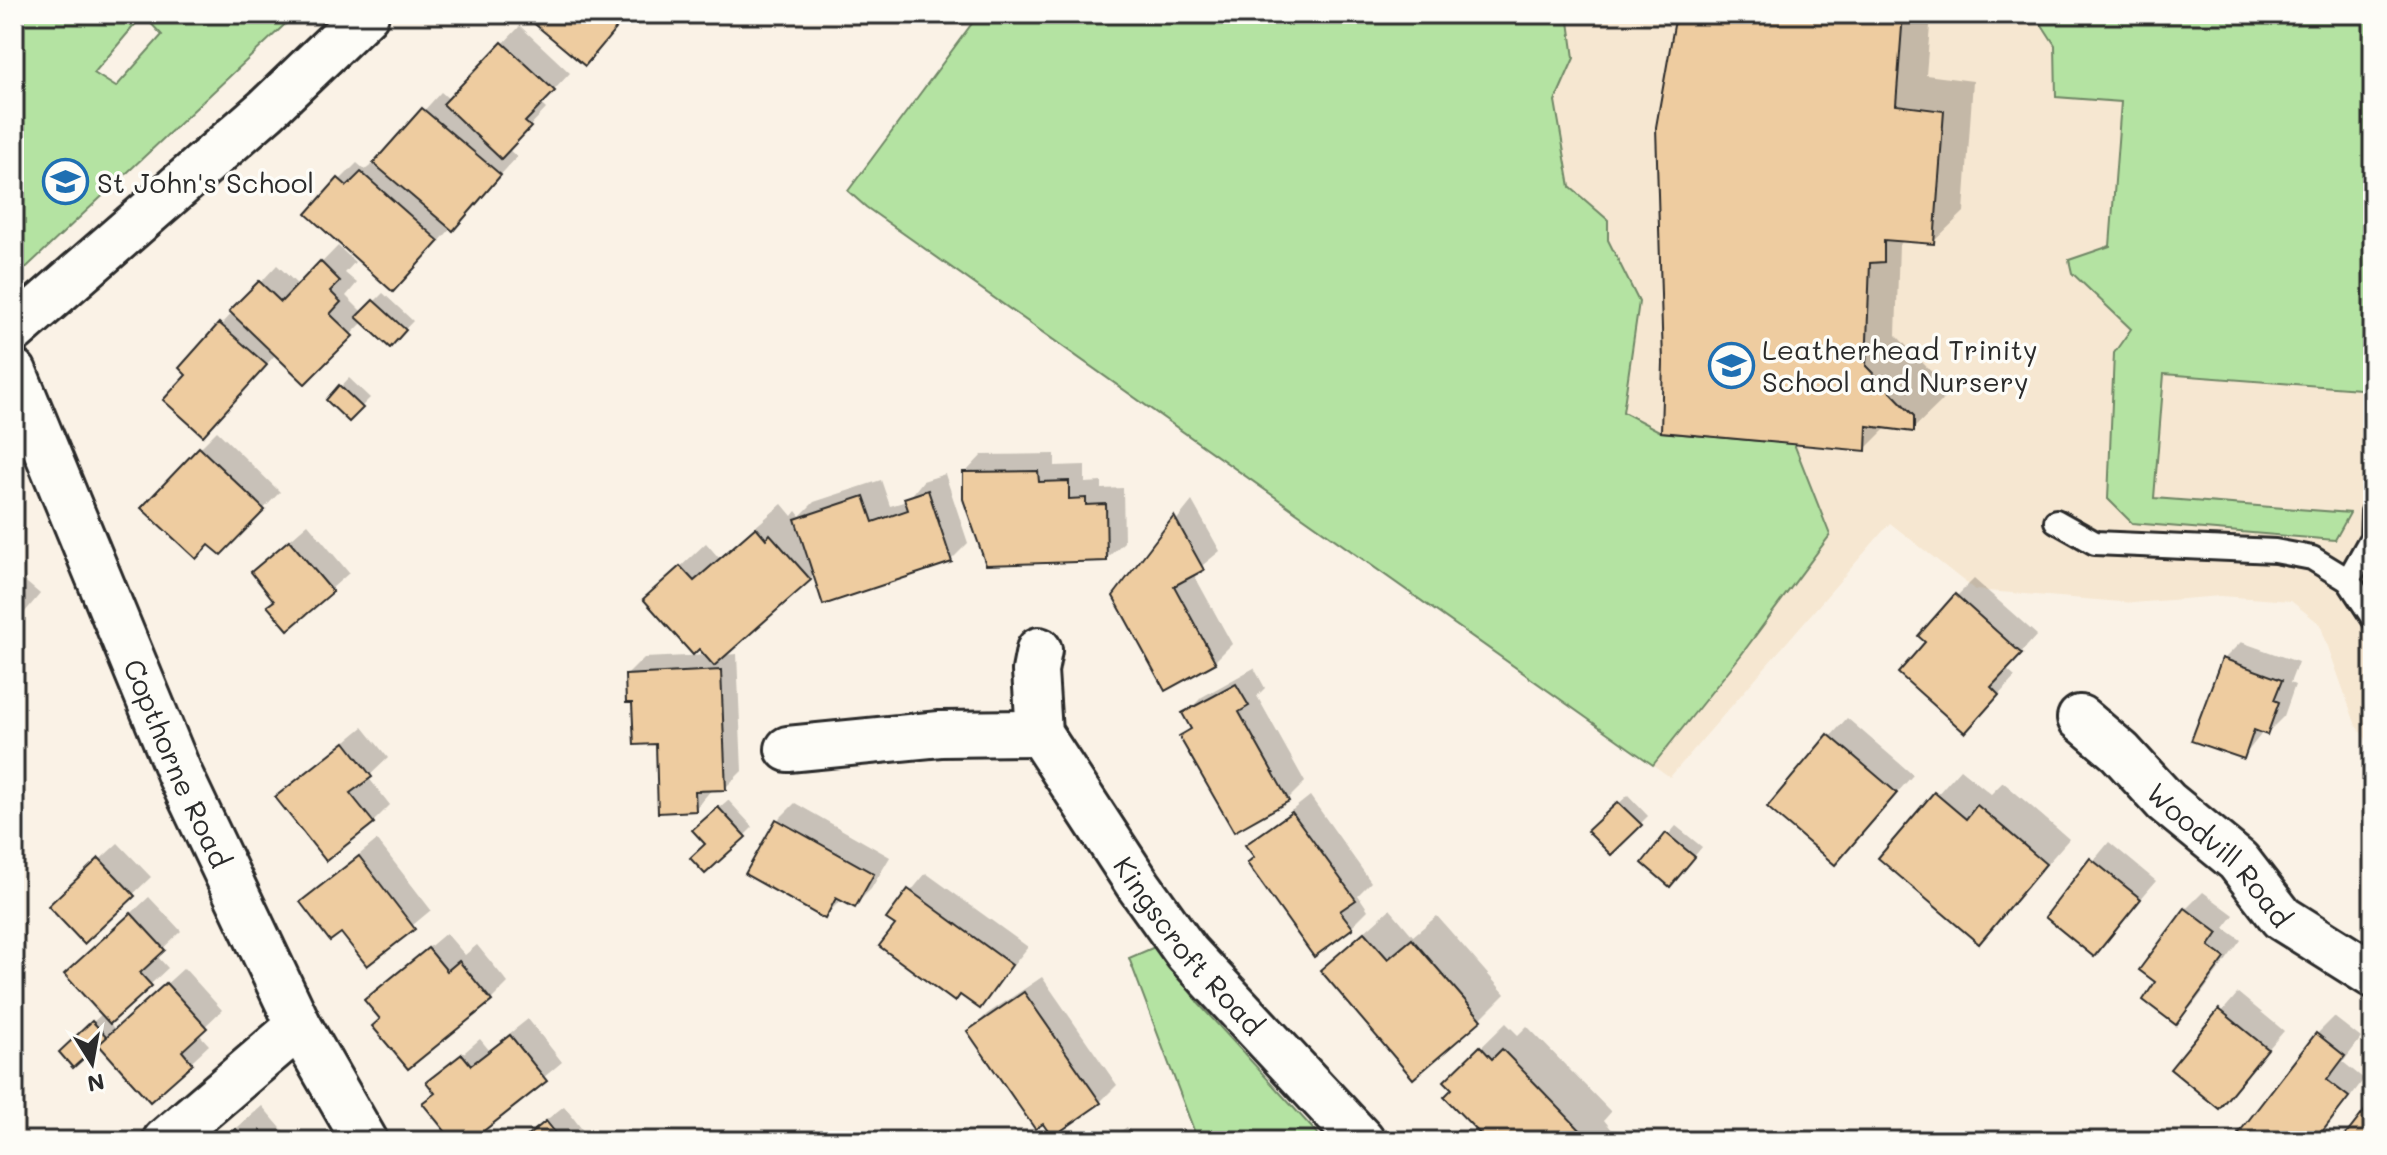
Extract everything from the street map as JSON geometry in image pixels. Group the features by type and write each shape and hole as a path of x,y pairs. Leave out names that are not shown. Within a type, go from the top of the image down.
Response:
{"street":[{"path":"14,330 266,110 366,14"},
{"name":"Copthorne Road","path":"14,372 180,775 299,1026 365,1141"},
{"path":"788,749 940,734 1039,733 1035,671 1039,650"},
{"name":"Woodvill Road","path":"2080,718 2120,752 2166,802 2238,861 2282,918 2373,975"},
{"name":"Kingscroft Road","path":"1039,733 1187,953 1362,1141"},
{"path":"165,1141 299,1026"}],"lane":[{"path":"2348,580 2372,537 2373,512"},
{"path":"2056,521 2095,543 2275,551 2312,558 2348,580 2373,618"}],"shaded area":[{"name":"Leatherhead Trinity School and Nursery","path":"979,14 2373,14 2373,748 2356,726 2320,624 2291,601 2220,596 2133,603 1975,590 1890,523 1670,777 866,207 848,191"}],"green space":[{"name":"St John's School","path":"14,14 296,14 14,279","holes":["143,15 162,35 116,87 94,73"]},
{"path":"979,14 1568,14 1574,58 1555,101 1570,187 1608,220 1608,240 1639,302 1623,412 1661,432 1794,444 1830,535 1741,655 1653,765 866,207 848,191"},
{"path":"2035,14 2373,14 2373,390 2164,374 2154,498 2350,513 2335,540 2132,523 2108,499 2114,353 2131,329 2072,273 2069,260 2110,246 2121,102 2056,97 2055,45"},
{"path":"1157,946 1199,1004 1324,1141 1198,1141 1129,958"}],"building":[{"path":"537,14 598,14 616,29 585,66 531,21"},
{"path":"1676,14 1903,14 1896,105 1944,111 1934,244 1884,240 1884,262 1870,263 1866,366 1914,416 1914,432 1867,426 1866,451 1661,432 1663,362 1656,127"},
{"path":"502,42 555,91 525,122 531,127 501,159 443,104"},
{"path":"422,108 501,175 453,231 373,163"},
{"path":"361,172 439,241 393,292 306,214 338,178 347,186"},
{"path":"320,261 340,281 330,291 341,302 330,314 353,336 305,384 229,311 259,281 281,302"},
{"path":"373,300 406,330 390,348 356,317"},
{"path":"219,323 267,365 203,436 163,400 186,375 179,368"},
{"path":"339,385 363,408 349,422 326,400"},
{"path":"199,447 265,510 221,555 209,545 196,559 141,508"},
{"path":"1038,471 1039,482 1069,481 1069,499 1086,498 1086,505 1106,504 1107,561 986,565 963,499 963,472"},
{"path":"928,490 952,562 823,605 795,519 864,496 873,522 908,510 904,498"},
{"path":"1174,516 1204,570 1174,586 1216,663 1165,691 1113,596"},
{"path":"756,527 766,539 770,534 811,580 714,666 699,649 693,655 643,599 680,566 694,581"},
{"path":"289,540 333,592 288,630 267,606 274,601 251,572"},
{"path":"1955,594 2022,654 1991,687 1999,695 1965,733 1898,673 1925,642 1918,636"},
{"path":"2222,658 2282,680 2274,700 2279,702 2267,735 2254,730 2244,759 2191,741"},
{"path":"721,670 726,790 695,791 696,811 658,813 656,744 634,745 632,703 626,703 625,675"},
{"path":"1236,684 1249,706 1239,712 1289,801 1234,832 1179,736 1191,729 1182,713"},
{"path":"1828,734 1897,793 1835,865 1767,807"},
{"path":"345,742 372,777 350,793 374,823 326,861 275,797"},
{"path":"1934,792 1966,819 1977,805 2046,864 1979,944 1878,858"},
{"path":"1618,802 1642,825 1611,855 1587,831"},
{"path":"718,807 746,837 705,874 690,858 705,844 692,830"},
{"path":"1292,812 1356,900 1340,911 1353,928 1314,957 1247,863 1254,857 1245,845"},
{"path":"776,819 874,874 855,908 836,898 825,919 745,874"},
{"path":"1666,833 1695,857 1670,887 1642,863"},
{"path":"359,856 415,929 367,966 341,933 330,941 300,902"},
{"path":"99,858 135,896 84,944 48,906"},
{"path":"2090,858 2141,899 2094,957 2045,917"},
{"path":"908,889 1012,965 980,1009 960,995 955,1002 879,946 895,925 886,919"},
{"path":"2185,908 2218,933 2209,946 2225,958 2176,1025 2143,1000 2155,982 2139,970"},
{"path":"131,913 165,950 140,973 152,986 110,1024 64,974"},
{"path":"1364,932 1388,959 1412,939 1482,1020 1413,1079 1320,970"},
{"path":"428,948 447,971 459,961 492,1001 408,1069 372,1026 380,1019 364,1000"},
{"path":"166,983 207,1028 182,1051 193,1064 150,1102 98,1044"},
{"path":"1024,992 1101,1103 1052,1137 1043,1124 1035,1129 967,1031"},
{"path":"2219,1009 2268,1049 2219,1109 2170,1069"},
{"path":"92,1021 107,1037 73,1068 59,1052"},
{"path":"2316,1033 2345,1056 2327,1080 2349,1097 2315,1141 2248,1141 2238,1134"},
{"path":"510,1035 547,1081 471,1141 453,1141 422,1103 435,1093 426,1082 462,1054 471,1065"},
{"path":"1480,1046 1492,1059 1502,1049 1588,1138 1487,1141 1444,1097 1452,1089 1444,1081"},
{"path":"2373,1100 2373,1141 2341,1141"},
{"path":"546,1121 562,1141 521,1141"},
{"path":"236,1129 246,1141 223,1141"}],"place":[{"name":"St John's School","path":"66,182"},
{"name":"Leatherhead Trinity School and Nursery","path":"1731,365"}]}
